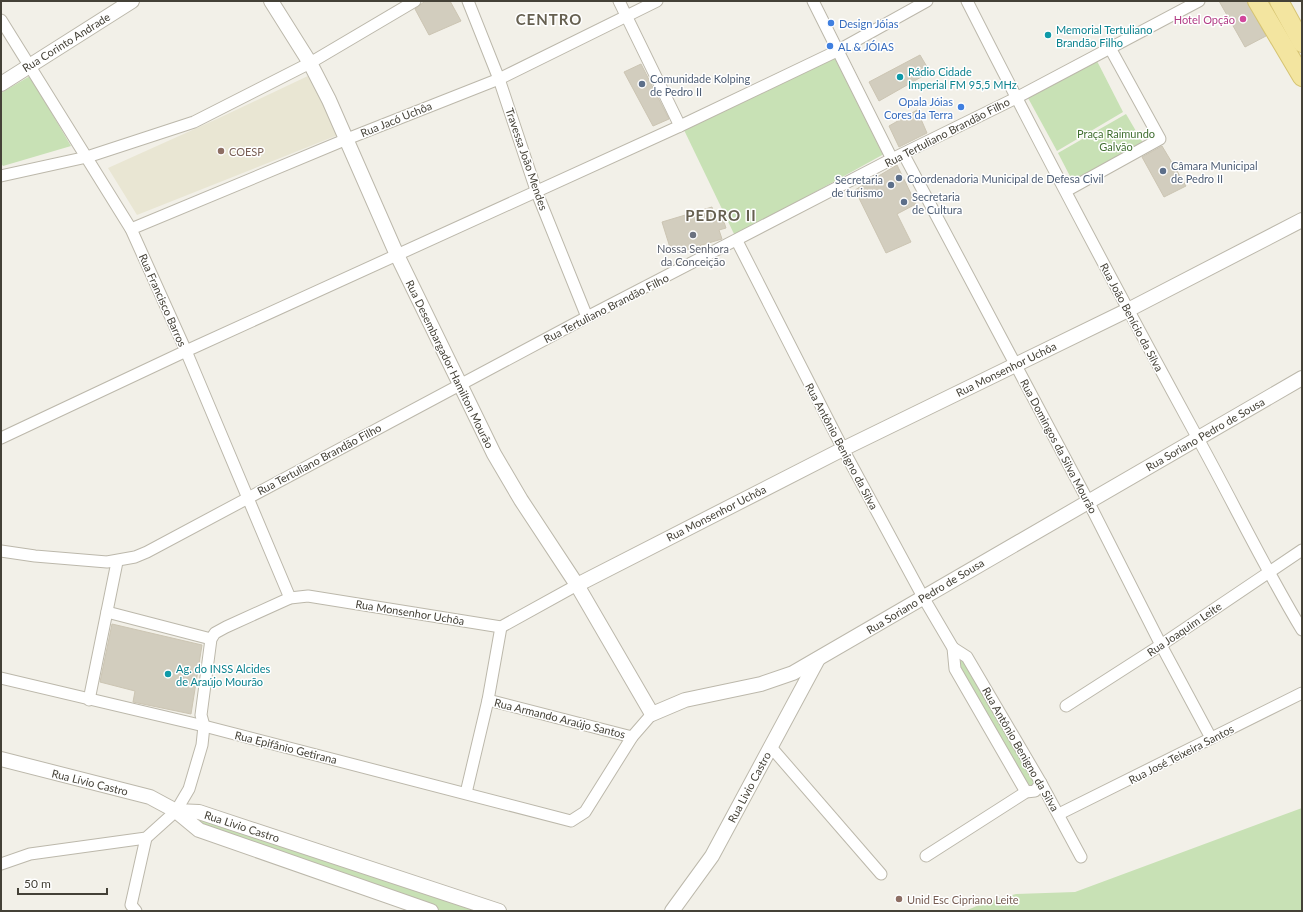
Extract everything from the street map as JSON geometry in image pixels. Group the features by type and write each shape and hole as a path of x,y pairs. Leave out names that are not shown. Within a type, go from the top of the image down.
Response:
{"main road":[{"path":"1257,1 1302,78"},
{"path":"1279,1 1302,43"}],"street":[{"name":"Rua Corinto Andrade","path":"1,84 132,1"},
{"name":"Rua Desembargador Hamilton Mourão","path":"271,1 310,63 347,139 397,255 494,454 521,500 577,585 652,714"},
{"path":"1,176 87,157 194,122 310,63 415,1"},
{"name":"Travessa João Mendes","path":"468,1 499,79 537,192 587,317"},
{"path":"619,1 680,126"},
{"name":"Rua Jacó Uchôa","path":"132,230 347,139 499,79 657,1"},
{"path":"813,1 892,159"},
{"path":"1,438 186,351 680,126 837,50 927,1"},
{"name":"Rua João Benício da Silva","path":"967,1 1016,98 1268,573 1302,630"},
{"name":"Rua Tertuliano Brandão Filho","path":"1,551 42,557 117,562 147,552 587,317 737,241 892,159 904,155 1016,98 1199,1"},
{"name":"Rua Francisco Barros","path":"1,20 132,230 186,351 290,598"},
{"path":"1066,191 1160,139 1110,48"},
{"name":"Rua Domingos da Silva Mourão","path":"904,155 1088,501 1161,645 1211,738"},
{"name":"Rua Monsenhor Uchôa","path":"211,639 215,633 226,627 290,598 308,596 323,597 501,627 577,585 843,449 1128,310 1302,220"},
{"name":"Rua Antônio Benigno da Silva","path":"737,241 843,449 923,597 953,648 955,669 1026,792"},
{"name":"Rua Soriano Pedro de Sousa","path":"571,821 585,812 632,737 652,714 686,700 761,684 793,673 1302,378"},
{"name":"Rua Joaquim Leite","path":"1066,706 1161,645 1302,550"},
{"path":"89,700 117,562"},
{"path":"1,864 30,854 146,838 176,811 188,789 202,745 204,726 201,715 211,639 107,612"},
{"path":"466,794 488,700 501,627"},
{"name":"Rua Antônio Benigno da Silva","path":"953,648 967,657 1059,814 1080,857"},
{"name":"Rua Livio Castro","path":"672,911 712,856 818,658"},
{"name":"Rua Epifânio Getirana","path":"1,678 204,726 571,821"},
{"name":"Rua José Teixeira Santos","path":"1059,814 1302,693"},
{"name":"Rua Armando Araújo Santos","path":"488,700 632,737"},
{"path":"770,746 881,874"},
{"name":"Rua Lívio Castro","path":"1,759 150,797 176,811"},
{"path":"926,856 1026,792 1035,791 1041,783"},
{"name":"Rua Livio Castro","path":"176,811 199,830 431,911"},
{"name":"Rua Livio Castro","path":"176,811 199,812 499,911"},
{"path":"134,908 146,838"}],"shaded area":[{"name":"COESP","path":"310,75 338,135 137,215 108,168"}],"green space":[{"path":"835,57 884,154 735,236 684,130"},
{"path":"1097,61 1123,112 1057,151 1028,98"},
{"path":"30,76 71,146 3,166 1,163 1,93"},
{"name":"Praça Raimundo Galvão","path":"1126,114 1143,143 1073,182 1058,153"},
{"path":"965,658 1037,783 1026,789 956,664"},
{"path":"1302,808 1302,911 965,911 986,902 1016,894 1075,892"},
{"path":"202,816 477,911 441,911 198,827 197,821"}],"building":[{"path":"425,1 450,1 461,21 429,35 415,9"},
{"name":"Hotel Opção","path":"1219,1 1247,1 1266,36 1245,47"},
{"name":"Rádio Cidade Imperial FM 95,5 MHz","path":"920,55 930,72 879,101 869,82"},
{"name":"Comunidade Kolping de Pedro II","path":"641,64 669,119 653,126 624,72"},
{"path":"917,110 927,133 899,147 889,126"},
{"name":"Câmara Municipal de Pedro II","path":"1162,146 1186,186 1164,197 1142,157"},
{"path":"897,165 916,204 897,214 911,242 886,253 855,190"},
{"name":"Nossa Senhora da Conceição","path":"712,207 715,219 722,216 726,228 719,230 722,239 672,254 662,222"},
{"name":"Ag. do INSS Alcides de Araújo Mourão","path":"112,624 202,645 191,714 133,702 135,691 100,682"}],"place":[{"name":"Hotel Opção","path":"1243,19"},
{"name":"Design Jóias","path":"831,23"},
{"name":"Memorial Tertuliano Brandão Filho","path":"1048,35"},
{"name":"AL & JÓIAS","path":"830,46"},
{"name":"Rádio Cidade Imperial FM 95,5 MHz","path":"900,77"},
{"name":"Comunidade Kolping de Pedro II","path":"642,84"},
{"name":"Opala Jóias Cores da Terra","path":"961,107"},
{"name":"COESP","path":"221,151"},
{"name":"Câmara Municipal de Pedro II","path":"1163,171"},
{"name":"Coordenadoria Municipal de Defesa Civil","path":"899,178"},
{"name":"Secretaria de turismo","path":"891,185"},
{"name":"Secretaria de Cultura","path":"904,202"},
{"name":"Nossa Senhora da Conceição","path":"693,235"},
{"name":"Ag. do INSS Alcides de Araújo Mourão","path":"168,674"},
{"name":"Unid Esc Cipriano Leite","path":"899,899"}],"district":[{"name":"CENTRO","path":"549,19"},
{"name":"PEDRO II","path":"721,215"}]}
